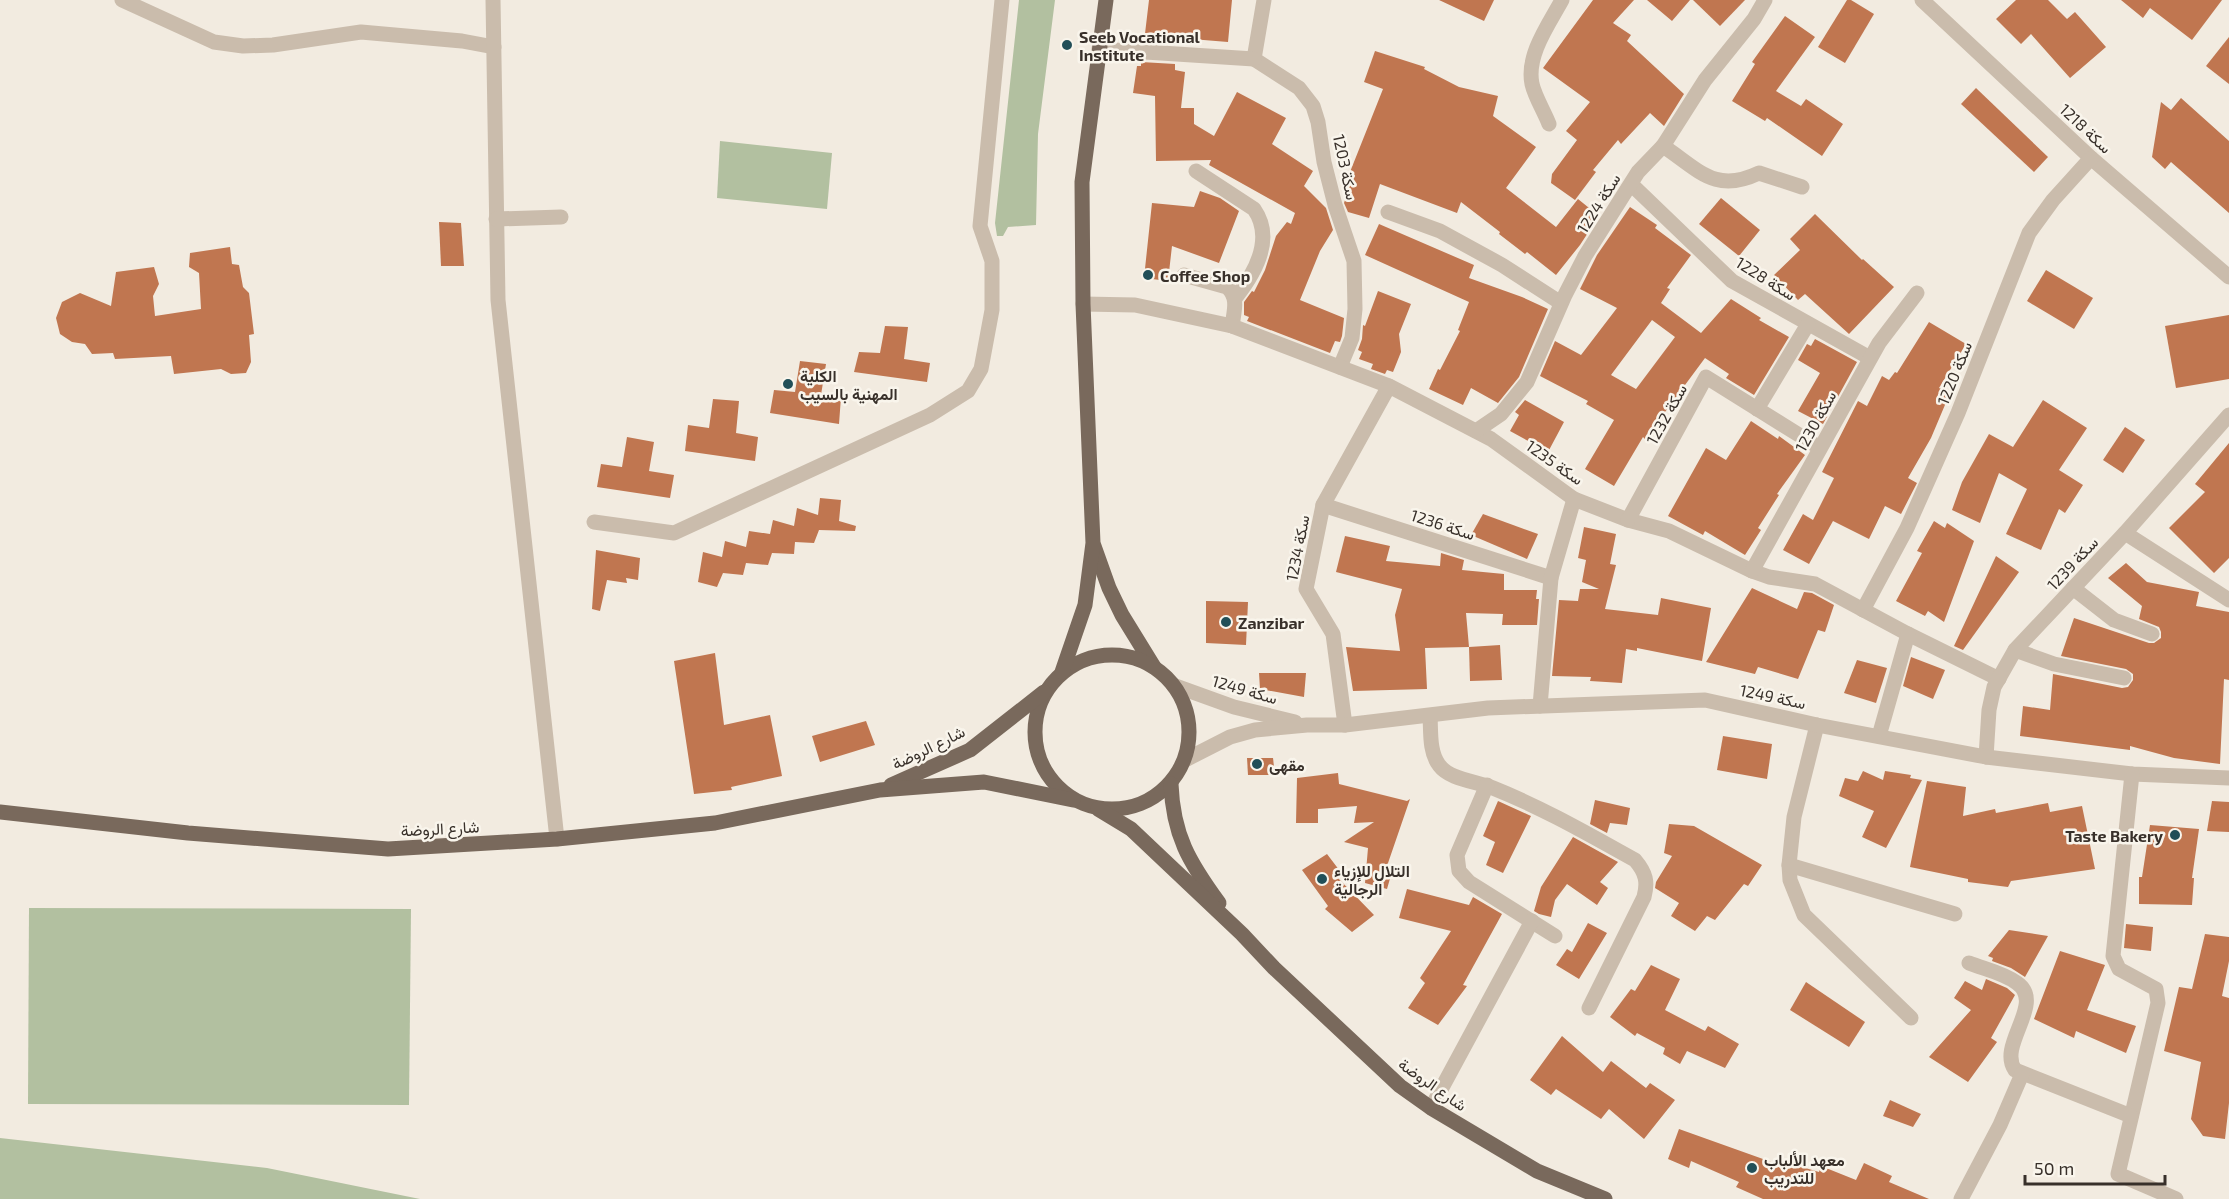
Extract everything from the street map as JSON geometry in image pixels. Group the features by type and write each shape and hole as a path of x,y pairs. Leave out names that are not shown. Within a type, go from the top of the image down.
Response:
{"main road":[{"path":"1062,672 1085,605 1093,543 1083,304 1082,182 1106,0"},
{"path":"1093,543 1108,588 1117,606 1154,667 1173,684 1186,708 1190,734 1185,760 1171,784 1150,800 1125,809 1098,809 1073,800 1052,783 1039,760 1034,737 1035,721 1036,712 1046,690 1062,672 1083,660 1107,655 1131,657 1154,667"},
{"name":"شارع الروضة","path":"880,790 970,750 1046,690"},
{"name":"شارع الروضة","path":"0,812 188,833 388,849 557,839 715,823 880,790 984,782 1073,800"},
{"name":"شارع الروضة","path":"1171,784 1172,808 1178,834 1200,876 1242,934"},
{"name":"شارع الروضة","path":"1098,809 1131,829 1242,934 1340,1032 1400,1086 1431,1108 1537,1171 1605,1199"}],"street":[{"path":"122,0 214,42 243,46 273,45 361,32 462,41 494,47"},
{"path":"493,0 498,300 557,839"},
{"path":"594,522 674,532 930,415 968,391 981,369 992,310 992,261 980,226 1002,0"},
{"path":"1099,49 1254,59 1264,0"},
{"path":"1549,124 1532,84 1532,63 1542,37 1562,0"},
{"name":"سكة 1224","path":"1476,431 1501,414 1527,382 1561,303 1585,256 1638,172 1663,146 1705,80 1754,19 1766,0"},
{"name":"سكة 1218","path":"1922,0 2091,158 2229,277"},
{"name":"سكة 1203","path":"1254,59 1299,88 1312,106 1318,122 1324,162 1335,206 1354,261 1355,309 1352,338 1340,367"},
{"path":"1663,146 1715,181 1729,182 1759,173 1802,187"},
{"name":"سكة 1220","path":"1863,610 1907,528 1958,413 2029,233 2053,200 2091,158"},
{"path":"1196,171 1254,209 1259,216 1261,256 1253,275 1236,297 1232,326"},
{"name":"سكة 1228","path":"1632,184 1732,281 1870,358"},
{"path":"1388,212 1440,231 1502,265 1561,303"},
{"path":"496,219 561,217"},
{"path":"1184,275 1227,287 1236,297"},
{"name":"سكة 1230","path":"1752,571 1870,358 1917,293"},
{"name":"سكة 1235","path":"1083,304 1135,305 1232,326 1389,386 1491,439 1574,499 1628,520 1669,531 1769,577 1815,584 1999,679"},
{"path":"1757,409 1808,324"},
{"name":"سكة 1232","path":"1628,520 1706,377 1820,448"},
{"name":"سكة 1234","path":"1345,725 1333,634 1306,589 1323,505 1389,386"},
{"name":"سكة 1239","path":"1986,758 1989,710 1994,687 2015,650 2124,533 2229,415"},
{"path":"1540,706 1551,578 1574,499"},
{"name":"سكة 1236","path":"1323,505 1551,578"},
{"path":"2124,533 2229,600"},
{"path":"2073,588 2114,620 2152,634"},
{"path":"1879,736 1908,634"},
{"path":"2015,650 2054,664 2124,678"},
{"name":"سكة 1249","path":"1173,684 1234,707 1307,725"},
{"name":"سكة 1249","path":"1185,760 1230,737 1255,730 1307,725 1345,725 1488,708 1705,700 1817,725 1986,758 2132,774 2229,778"},
{"path":"1430,716 1433,751 1439,766 1452,776 1486,785 1545,810 1635,860 1644,871 1647,887 1644,897 1589,1008"},
{"path":"1817,725 1794,818 1789,865 1790,880 1804,915 1911,1018"},
{"path":"2132,774 2113,956 2119,969 2156,989 2158,1003 2118,1174 2176,1199"},
{"path":"1486,785 1457,855 1459,871 1469,882 1555,936"},
{"path":"1789,865 1955,914"},
{"path":"1431,1108 1532,921"},
{"path":"1969,963 2018,983 2025,992 2027,1001 2010,1056 2011,1065 2022,1074 2131,1116"},
{"path":"1961,1199 2000,1125 2022,1074"}],"green space":[{"path":"1019,0 1055,0 1038,134 1036,225 1008,227 1003,236 997,236 995,223"},
{"path":"720,141 832,153 827,209 717,198"},
{"path":"29,908 411,909 409,1105 28,1104"},
{"path":"0,1138 267,1168 420,1199 0,1199"}],"building":[{"path":"1149,0 1232,0 1228,42 1179,38 1178,44 1144,42"},
{"path":"1439,0 1494,0 1484,21"},
{"path":"1593,0 1634,0 1613,23 1631,35 1627,41 1684,94 1664,126 1650,113 1621,144 1618,140 1593,170 1596,172 1575,200 1551,183 1552,174 1577,140 1566,131 1590,102 1543,68"},
{"path":"1647,0 1690,0 1672,21"},
{"path":"1693,0 1745,0 1720,26"},
{"path":"1847,0 1851,0 1874,14 1845,63 1818,47"},
{"path":"2016,0 2048,0 2067,19 2075,12 2106,47 2070,78 2031,34 2021,44 1996,19"},
{"path":"2121,0 2222,0 2192,40 2150,8 2143,18"},
{"path":"1785,16 1815,37 1776,91 1801,106 1806,99 1843,124 1822,156 1767,118 1765,121 1732,101 1755,64 1752,62"},
{"path":"2229,37 2229,84 2206,66"},
{"path":"1375,51 1425,67 1424,69 1459,87 1498,96 1493,116 1536,147 1506,188 1556,227 1578,199 1599,216 1556,275 1527,252 1525,254 1461,202 1457,213 1380,184 1369,218 1348,212 1344,203 1354,173 1350,172 1383,89 1364,82"},
{"path":"1141,62 1175,64 1175,70 1185,72 1181,108 1194,108 1194,124 1214,136 1237,92 1286,118 1272,144 1313,171 1304,186 1326,208 1333,230 1320,251 1300,300 1344,318 1340,342 1335,341 1330,353 1247,321 1249,317 1244,315 1244,302 1252,291 1254,292 1265,270 1276,236 1287,222 1291,224 1295,213 1209,165 1211,160 1156,161 1155,96 1133,93 1137,66 1141,66"},
{"path":"1976,88 2048,157 2034,172 1961,104"},
{"path":"2181,98 2229,141 2229,213 2171,162 2165,169 2152,157 2161,102 2171,110"},
{"path":"1200,191 1220,198 1239,211 1219,263 1172,246 1168,281 1144,278 1152,203 1194,207"},
{"path":"1721,198 1760,230 1739,256 1699,224"},
{"path":"1630,207 1657,225 1655,228 1691,255 1667,288 1670,289 1661,303 1701,333 1731,299 1761,318 1759,320 1789,337 1754,395 1726,378 1729,374 1705,358 1645,439 1643,437 1614,486 1585,469 1614,420 1586,404 1588,401 1540,376 1555,341 1581,355 1617,308 1580,289 1597,255","holes":["1652,320 1675,337 1636,389 1611,375"]},
{"path":"1815,214 1862,260 1894,287 1849,334 1805,294 1798,300 1774,275 1800,250 1790,239"},
{"path":"439,222 461,223 464,266 441,266"},
{"path":"1379,224 1474,265 1469,278 1548,309 1519,377 1498,403 1471,388 1463,405 1429,389 1460,331 1458,330 1469,302 1365,255"},
{"path":"230,247 232,264 239,265 243,287 249,293 254,334 249,335 251,362 246,373 231,374 221,369 174,374 171,356 115,359 113,353 92,354 85,344 72,342 60,334 56,318 62,302 80,293 111,306 116,272 154,267 159,284 153,296 155,316 201,309 199,273 189,267 190,253"},
{"path":"2046,270 2093,298 2074,329 2027,301"},
{"path":"1378,291 1411,304 1399,334 1401,352 1393,372 1387,370 1385,374 1371,369 1373,364 1359,359 1362,352 1358,350 1363,325 1365,326"},
{"path":"2229,315 2229,379 2176,388 2165,326"},
{"path":"1929,322 1966,344 1939,388 1950,393 1931,438 1908,478 1917,483 1901,514 1885,506 1869,539 1833,521 1809,564 1783,550 1803,514 1813,520 1834,478 1822,472 1858,401 1867,406 1882,376 1889,380 1895,372 1897,373"},
{"path":"885,326 908,327 904,359 930,363 927,382 854,372 859,352 880,353"},
{"path":"1815,339 1857,362 1823,424 1798,411 1820,373 1798,360 1807,344 1811,346"},
{"path":"800,361 826,364 821,395 841,397 839,424 770,413 774,390 795,392"},
{"path":"713,399 739,401 736,433 758,437 755,461 685,451 688,425 709,428"},
{"path":"1525,400 1564,422 1548,452 1510,431 1519,415 1515,412"},
{"path":"2043,400 2087,428 2059,470 2083,485 2065,513 2059,509 2041,550 2006,534 2027,489 1999,473 1980,523 1952,510 1962,482 1989,434 2013,447"},
{"path":"1751,421 1778,439 1779,436 1805,455 1777,494 1779,495 1758,528 1761,530 1745,555 1705,531 1703,535 1668,516 1706,448 1726,460"},
{"path":"2125,427 2145,440 2123,473 2103,460"},
{"path":"627,437 654,442 649,471 674,475 670,498 597,487 601,464 622,467"},
{"path":"2229,443 2229,558 2214,573 2169,528 2205,492 2195,484"},
{"path":"820,498 841,500 839,521 856,526 855,531 819,530 814,543 795,542 794,554 772,553 768,565 746,563 743,575 723,573 717,587 698,582 703,552 722,557 725,541 746,547 749,531 770,534 773,520 794,526 797,508 818,515"},
{"path":"1483,514 1538,534 1527,559 1471,535"},
{"path":"1934,521 1945,528 1947,523 1974,541 1944,622 1928,611 1925,616 1896,601 1922,553 1917,551"},
{"path":"1584,527 1616,534 1610,564 1616,565 1605,609 1658,615 1661,598 1711,608 1702,661 1637,648 1637,651 1626,649 1622,683 1590,681 1591,677 1552,676 1559,600 1578,601 1580,589 1599,589 1582,582 1586,560 1578,558"},
{"path":"1345,536 1390,546 1386,561 1440,566 1441,553 1464,560 1462,570 1504,574 1504,590 1537,590 1536,599 1539,599 1537,625 1502,625 1503,614 1466,613 1469,647 1425,648 1427,689 1353,691 1346,647 1400,651 1395,615 1402,589 1336,572"},
{"path":"596,550 640,558 638,580 626,578 627,583 607,580 600,611 592,609"},
{"path":"1996,556 2019,572 1963,650 1954,646"},
{"path":"2126,563 2147,582 2199,592 2196,606 2229,612 2229,680 2224,679 2220,764 2174,758 2130,746 2130,750 2020,736 2023,706 2050,710 2053,674 2122,688 2128,687 2133,680 2133,674 2126,669 2061,656 2074,618 2149,643 2154,643 2161,638 2159,627 2139,619 2142,606 2108,578"},
{"path":"1752,588 1797,609 1804,592 1812,593 1834,605 1825,632 1818,630 1798,679 1758,667 1755,674 1706,662"},
{"name":"Zanzibar","path":"1206,601 1248,602 1246,645 1206,643"},
{"path":"1500,645 1502,680 1470,681 1469,647"},
{"path":"715,653 724,725 770,715 782,776 731,787 732,790 694,794 674,661"},
{"path":"1911,657 1945,670 1933,699 1903,686"},
{"path":"1857,660 1887,668 1876,703 1844,693"},
{"path":"1259,673 1306,673 1304,697 1260,689"},
{"path":"866,721 875,745 820,762 812,736"},
{"path":"1723,736 1772,744 1767,779 1717,770"},
{"path":"1247,758 1273,758 1275,775 1248,775"},
{"path":"1863,771 1883,780 1885,771 1911,775 1910,778 1922,780 1886,848 1862,837 1874,811 1839,796 1845,778 1858,781"},
{"path":"1338,773 1339,784 1407,801 1410,799 1387,866 1393,868 1387,889 1365,883 1368,848 1344,842 1374,822 1354,823 1357,806 1318,809 1318,823 1296,823 1297,778"},
{"path":"1927,781 1966,787 1963,816 1995,809 1996,813 2048,803 2050,812 2082,806 2095,869 2011,881 2008,887 1968,882 1968,879 1910,867"},
{"path":"1595,800 1630,808 1627,825 1610,823 1607,833 1590,824"},
{"path":"1498,801 1531,816 1503,873 1486,865 1495,842 1483,836"},
{"path":"2212,801 2229,802 2229,832 2207,831"},
{"path":"1669,824 1694,826 1762,865 1748,886 1744,884 1715,920 1707,916 1695,931 1671,916 1679,903 1655,888 1656,882 1672,856 1664,853"},
{"path":"2150,825 2199,829 2192,878 2194,878 2192,905 2139,904 2139,877 2142,877"},
{"path":"1573,837 1618,862 1600,882 1608,888 1597,905 1567,884 1555,900 1551,917 1539,914 1534,911 1541,887"},
{"path":"1327,854 1346,879 1336,876 1374,915 1352,932 1325,909 1328,906 1302,870"},
{"path":"1407,889 1469,905 1473,897 1502,914 1463,985 1467,986 1438,1025 1408,1008 1425,983 1420,978 1451,931 1399,918"},
{"path":"1588,923 1607,933 1579,979 1556,965 1567,949 1572,952"},
{"path":"2126,924 2153,927 2151,951 2124,948"},
{"path":"2009,930 2048,936 2025,977 2011,968 1992,961 1993,958 1988,956"},
{"path":"2205,934 2229,937 2229,961 2222,996 2229,998 2229,1103 2225,1139 2203,1136 2191,1119 2201,1062 2164,1051 2179,987 2192,989"},
{"path":"2060,951 2105,965 2087,1010 2136,1026 2126,1053 2076,1031 2074,1038 2034,1019"},
{"path":"1651,965 1680,979 1665,1010 1705,1031 1708,1026 1739,1044 1725,1068 1687,1051 1680,1064 1663,1054 1665,1048 1637,1033 1635,1036 1610,1017 1631,989 1635,991"},
{"path":"1986,979 2007,988 2015,995 1991,1038 1997,1042 1968,1082 1929,1057 1971,1010 1954,998 1965,981 1982,990"},
{"path":"1806,982 1865,1022 1849,1047 1790,1010"},
{"path":"1562,1036 1603,1072 1611,1061 1646,1088 1650,1083 1675,1100 1644,1139 1609,1109 1601,1119 1556,1089 1551,1095 1530,1080"},
{"path":"1890,1100 1921,1114 1913,1127 1883,1116"},
{"path":"1679,1129 1777,1164 1778,1160 1819,1172 1821,1166 1856,1180 1864,1163 1892,1176 1889,1182 1929,1199 1763,1199 1736,1187 1739,1182 1691,1161 1689,1168 1668,1159"}],"place":[{"name":"Seeb Vocational Institute","path":"1067,45"},
{"name":"Coffee Shop","path":"1148,275"},
{"name":"الكلية المهنية بالسيب","path":"788,384"},
{"name":"Zanzibar","path":"1226,622"},
{"name":"مقهى","path":"1257,764"},
{"name":"Taste Bakery","path":"2175,835"},
{"name":"التلال للإزياء الرجالية","path":"1322,879"},
{"name":"معهد الألباب للتدريب","path":"1752,1168"}]}
